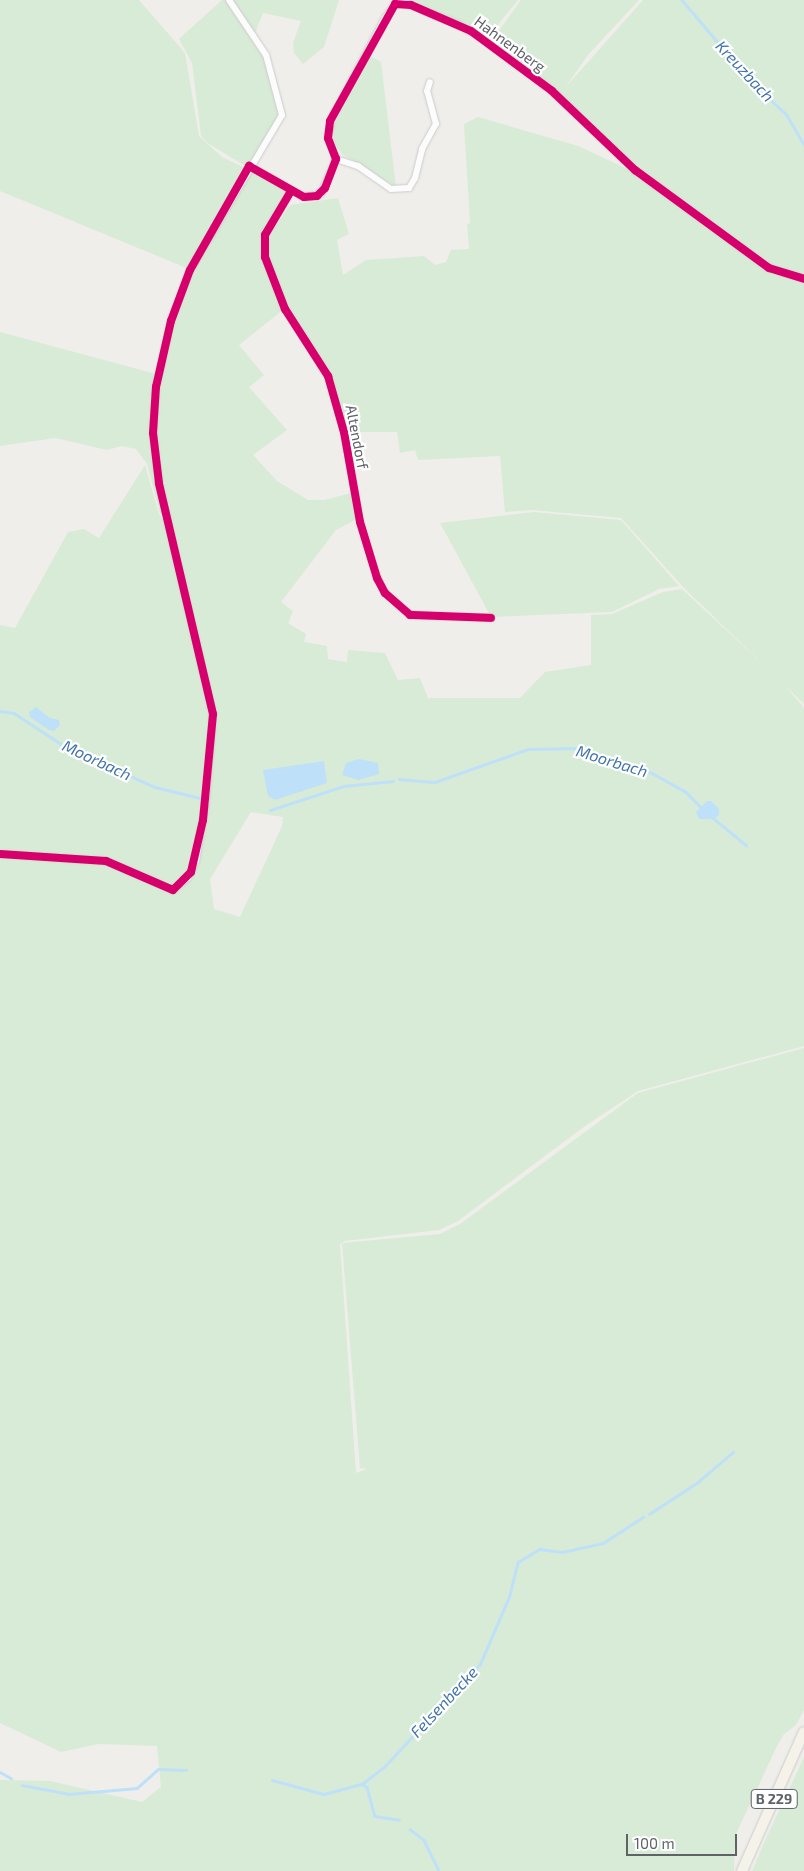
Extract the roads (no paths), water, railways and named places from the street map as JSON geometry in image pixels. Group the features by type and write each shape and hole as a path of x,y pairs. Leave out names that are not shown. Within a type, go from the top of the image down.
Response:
{"main road":[{"name":"B 229","path":"742,1871 804,1732"}],"street":[{"path":"0,854 106,861 173,890 188,878 196,861 206,801 213,714 158,483 153,433 156,387 170,321 190,270 249,166 278,124 282,110 266,55 229,0"},
{"name":"Hahnenberg","path":"336,159 328,138 332,118 388,13 395,4 403,2 459,25 483,40 552,91 635,170 780,273 804,279"},
{"path":"249,166 304,197 321,194 336,159 358,166 391,189 409,188 415,178 422,148 436,124 427,91 430,82"},
{"name":"Altendorf","path":"291,191 264,238 265,258 285,309 328,376 344,432 360,522 377,578 385,593 410,615 491,618"}],"water":[{"path":"36,707 50,718 59,720 60,725 54,731 49,730 30,717 29,712"},
{"path":"359,759 378,763 379,774 358,780 342,775 346,763"},
{"path":"324,761 327,783 275,800 268,796 263,770"},
{"path":"707,801 711,801 719,809 719,815 714,819 699,819 696,812"}],"waterway":[{"name":"Kreuzbach","path":"682,0 751,81 787,115 804,144"},
{"name":"Moorbach","path":"0,711 14,713 66,747 155,787 200,798"},
{"name":"Moorbach","path":"399,779 435,782 528,749 580,748 652,773 686,792 703,809"},
{"name":"Moorbach","path":"270,810 344,786 393,781"},
{"name":"Moorbach","path":"713,818 746,845"},
{"name":"Felsenbecke","path":"649,1514 698,1482 733,1452"},
{"name":"Felsenbecke","path":"272,1780 324,1794 362,1784 384,1767 480,1664 509,1597 518,1562 540,1549 562,1552 603,1543 643,1517"},
{"name":"Felsenbecke","path":"22,1785 69,1794 137,1788 158,1769 186,1770"},
{"name":"Felsenbecke","path":"0,1772 11,1778"},
{"path":"362,1784 367,1787 375,1816 399,1820"},
{"path":"410,1829 424,1840 439,1871"}]}
